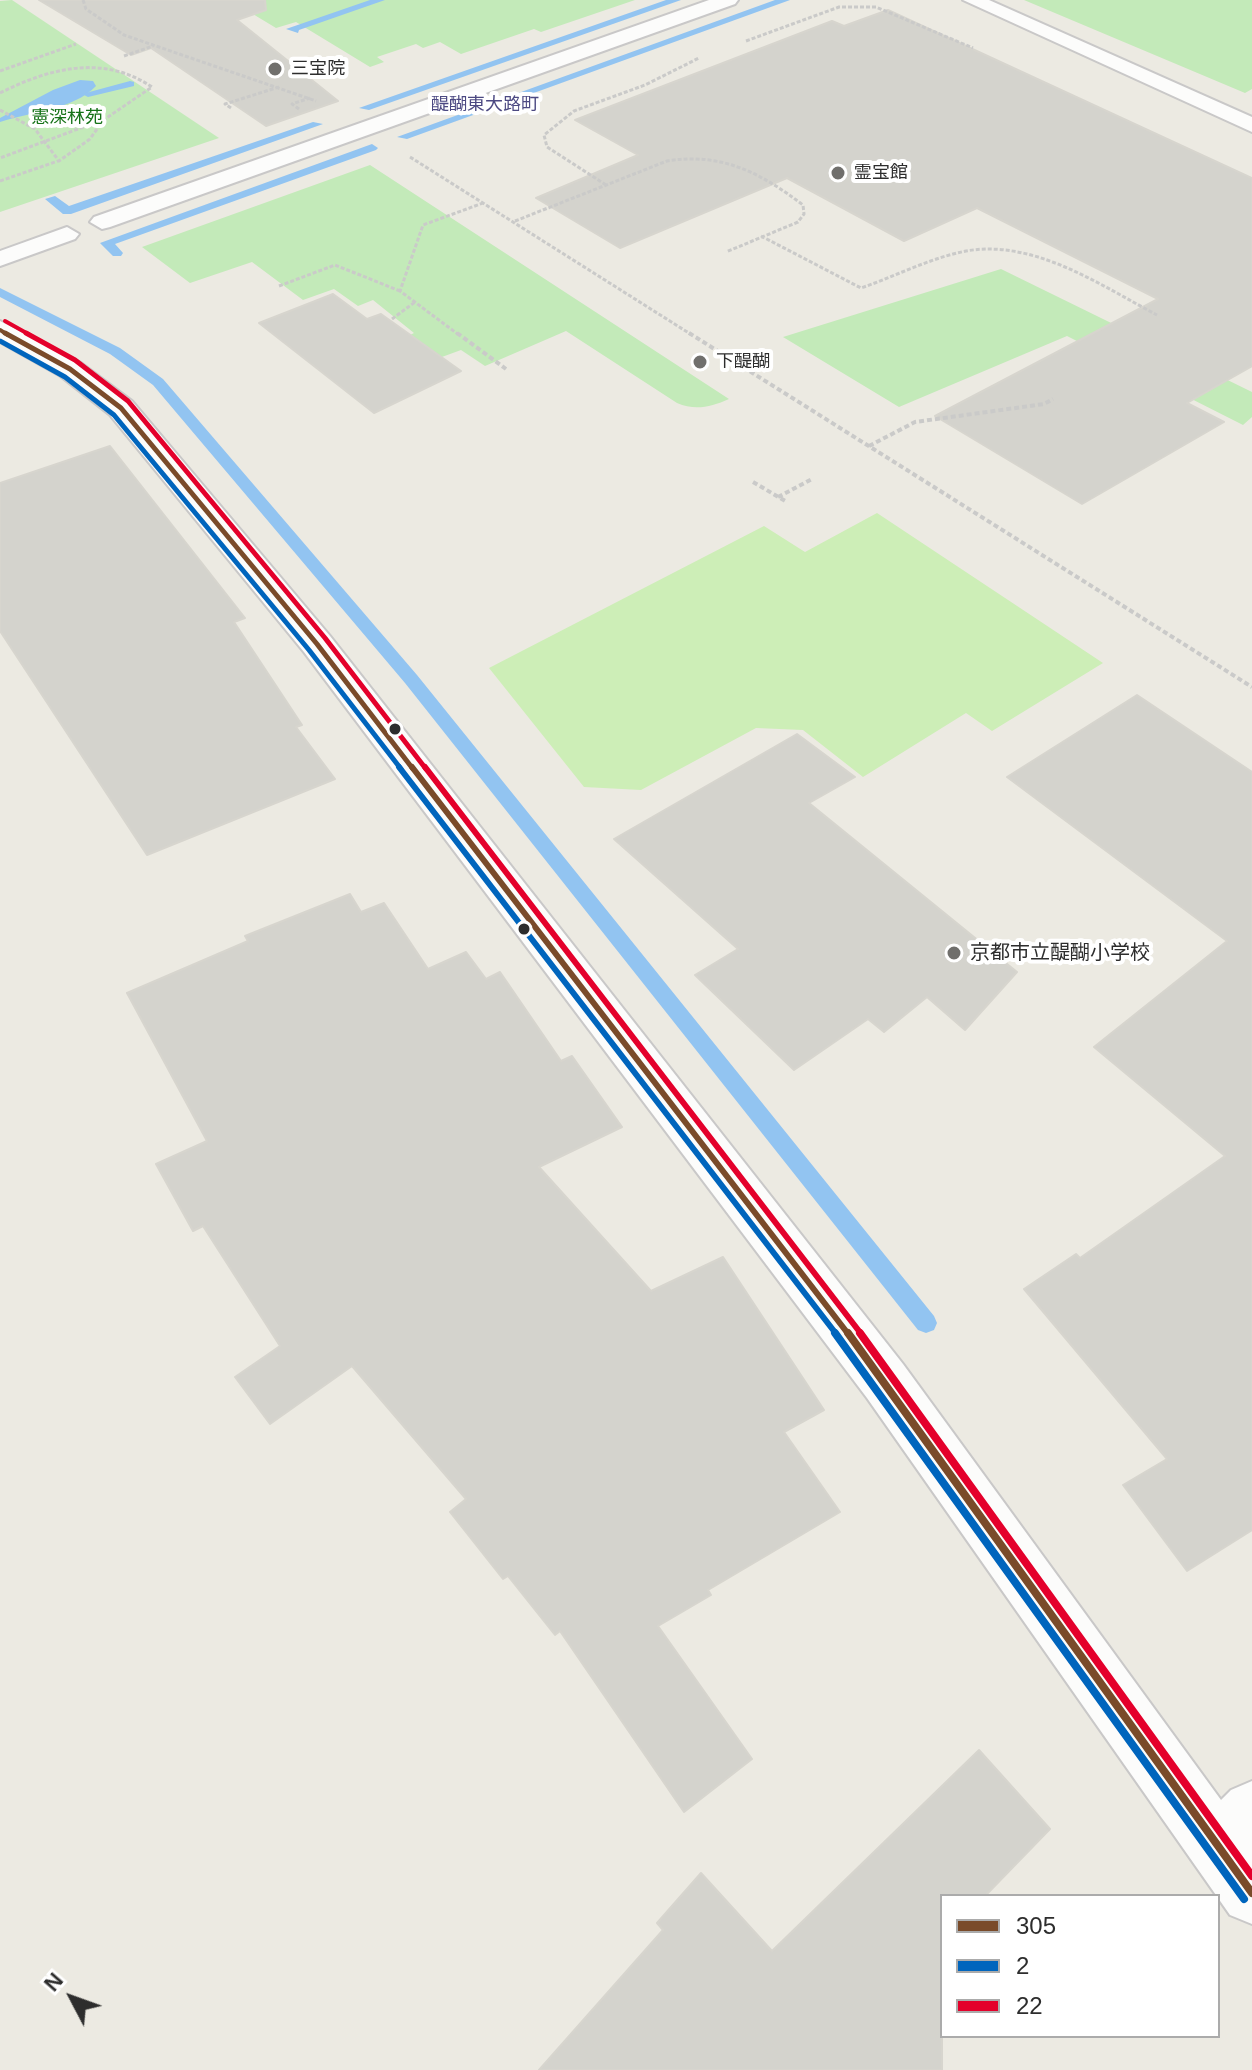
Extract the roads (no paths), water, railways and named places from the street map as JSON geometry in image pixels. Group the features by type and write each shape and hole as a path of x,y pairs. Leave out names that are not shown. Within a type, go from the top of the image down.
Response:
{"street":[{"path":"0,330 70,369 121,408 317,644 885,1381 1241,1850"}],"lane":[{"path":"102,222 728,0"},
{"path":"973,0 1252,125"},
{"path":"0,259 67,234"}],"water":[{"path":"80,80 93,81 96,86 87,94 63,105 0,122 0,118 53,90"}],"waterway":[{"path":"294,31 291,29 380,0"},
{"path":"365,108 676,0"},
{"path":"403,137 785,0"},
{"path":"88,94 130,84"},
{"path":"51,199 67,211 317,124"},
{"path":"117,253 106,243 372,148"},
{"path":"0,292 115,351 158,382 411,679 926,1323"}],"place":[{"name":"三宝院","path":"275,69"},
{"name":"霊宝館","path":"838,173"},
{"name":"下醍醐","path":"700,362"},
{"name":"京都市立醍醐小学校","path":"954,953"}],"district":[{"name":"醍醐東大路町","path":"485,105"}],"park label":[{"name":"憲深林苑","path":"67,118"}]}
